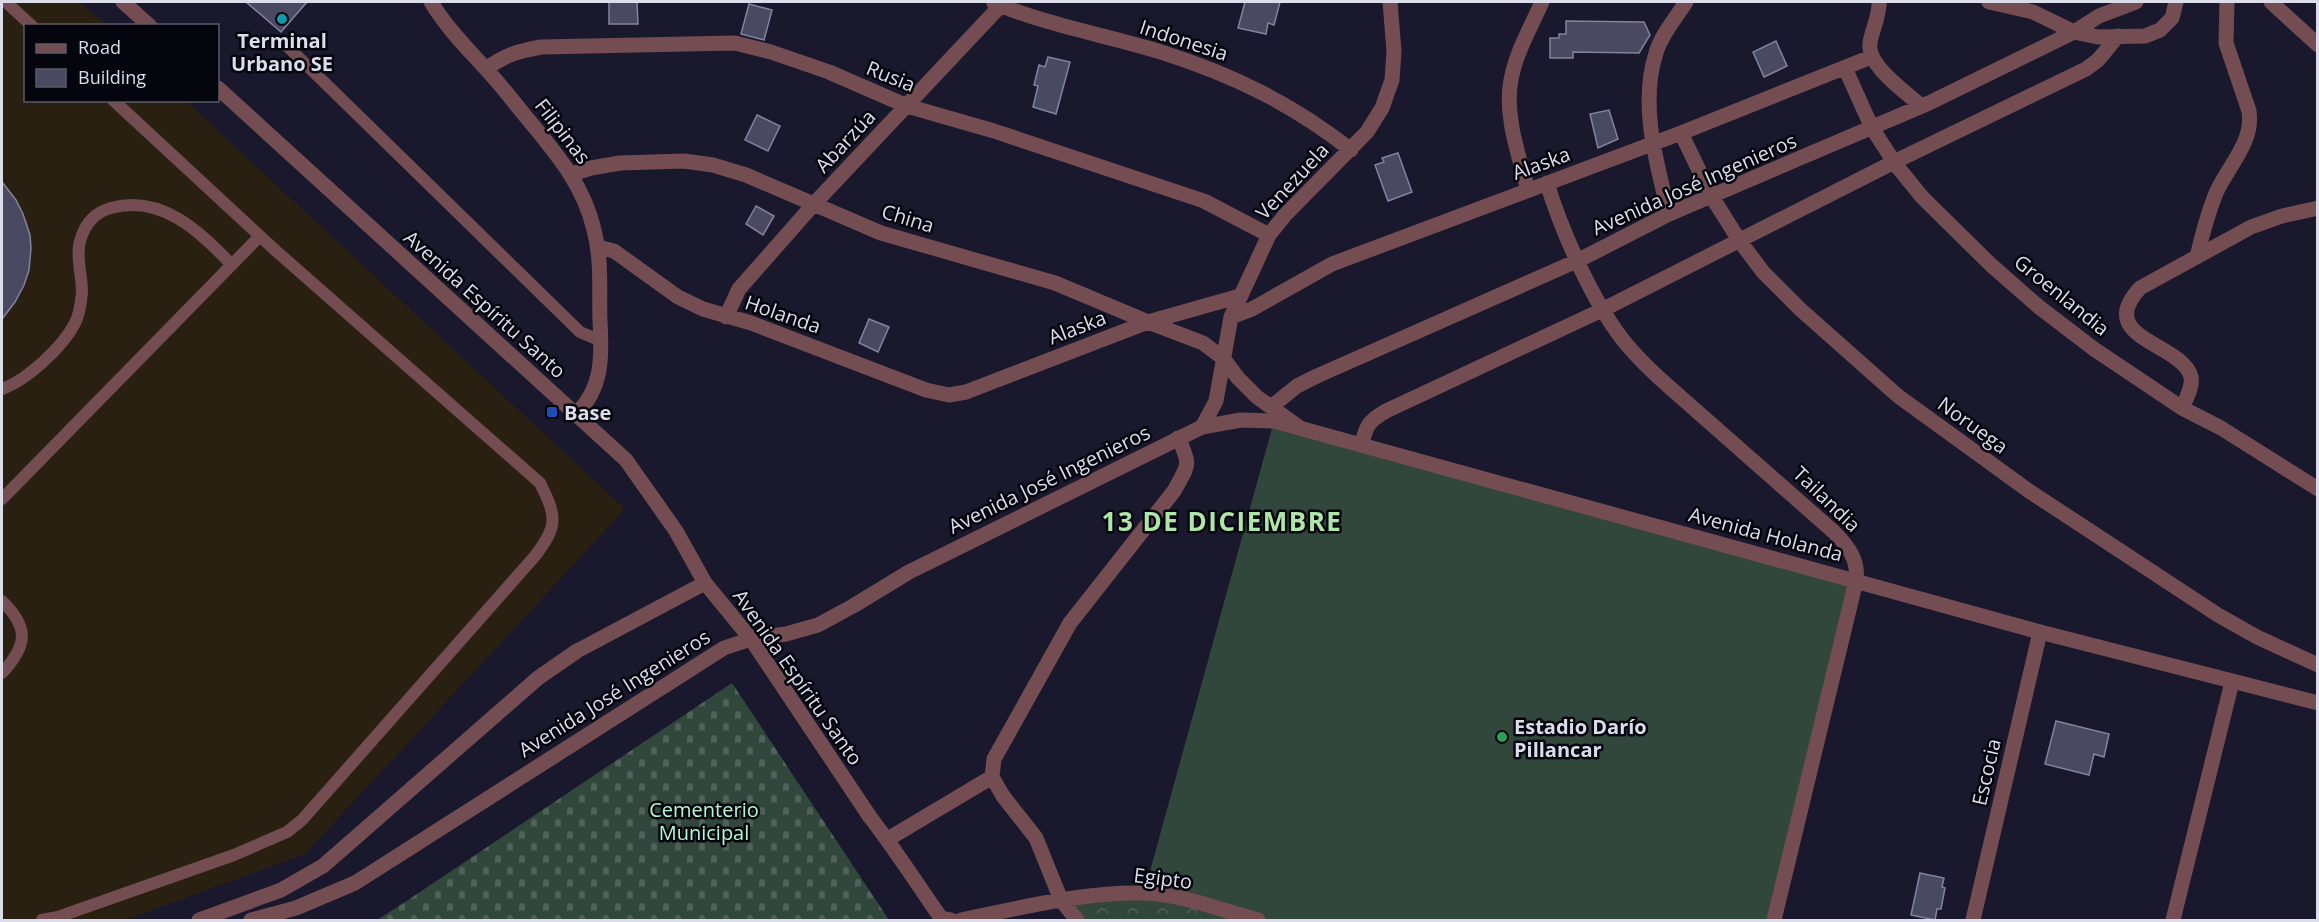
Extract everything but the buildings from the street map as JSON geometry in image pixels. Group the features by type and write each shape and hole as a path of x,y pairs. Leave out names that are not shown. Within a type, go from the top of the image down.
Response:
{"street":[{"path":"123,2 148,24"},
{"name":"Filipinas","path":"431,2 457,38 486,69 572,174 594,227 598,246 601,341 596,388 576,414"},
{"name":"Venezuela","path":"1203,427 1216,401 1231,317 1269,235 1285,215 1351,150 1367,132 1382,108 1392,80 1394,51 1390,2"},
{"path":"1528,190 1511,118 1510,81 1519,53 1542,2"},
{"path":"1669,214 1654,144 1649,97 1650,75 1656,52 1686,2"},
{"path":"1879,2 1869,48 1871,57 1877,66 1921,106"},
{"path":"1989,2 2033,12 2074,32 2088,36 2145,36 2160,30 2172,18 2176,2"},
{"name":"Avenida José Ingenieros","path":"1271,407 1297,386 1317,376 1579,260 1669,214 1921,106 2074,32 2099,16 2136,2"},
{"path":"2197,257 2217,192 2249,134 2251,123 2226,43 2227,2"},
{"path":"2271,2 2318,45"},
{"name":"Indonesia","path":"998,3 1040,21 1158,52 1237,80 1281,101 1327,131 1351,150"},
{"name":"Abarzúa","path":"726,317 740,289 813,205 907,106 998,3"},
{"path":"1362,444 1365,428 1374,418 1386,411 1602,310 1894,162 2086,69 2098,60 2118,36"},
{"name":"Rusia","path":"486,69 500,58 517,51 541,47 735,43 771,52 829,72 907,106 994,131 1204,201 1269,235"},
{"name":"Alaska","path":"1231,317 1252,309 1332,264 1654,144 1871,57"},
{"name":"Groenlandia","path":"1845,68 1872,128 1894,162 1922,197 1990,265 2038,307 2094,349 2182,408 2221,428 2318,489"},
{"name":"Avenida Espíritu Santo","path":"219,89 626,460 676,531 705,583 751,639 870,817 888,839 904,866 941,918 951,921"},
{"name":"Noruega","path":"1682,133 1712,197 1739,240 1763,272 1801,310 1898,396 2029,491 2218,615 2257,637 2318,665"},
{"name":"China","path":"572,174 620,163 684,161 713,165 747,175 881,233 1055,283 1203,343 1223,358 1238,378 1271,407 1299,427"},
{"name":"Tailandia","path":"1547,183 1556,211 1602,310 1618,334 1641,362 1834,532 1848,546 1854,558 1856,581 1774,921"},
{"path":"2182,408 2191,387 2191,376 2184,365 2134,330 2127,320 2126,310 2130,299 2140,288 2251,227 2282,216 2318,208"},
{"name":"Holanda","path":"598,246 614,251 678,297 726,317 761,327 926,390 950,395 966,392"},
{"name":"Alaska","path":"966,392 1148,322 1240,296"},
{"name":"Avenida Holanda","path":"1203,427 1241,420 1274,421 1299,427 2040,633 2318,703"},
{"name":"Avenida José Ingenieros","path":"251,921 296,908 355,883 723,648 751,639 786,634 818,625 909,572 1203,427"},
{"path":"1077,921 1061,900 1036,838 1003,796 992,777 994,759 1070,623 1180,481 1188,458 1178,438"},
{"path":"198,921 281,890 323,866 538,678 577,651 705,583"},
{"name":"Escocia","path":"1973,921 2040,633"},
{"path":"2173,921 2232,682"},
{"path":"888,839 992,777"},
{"name":"Egipto","path":"1061,900 1143,893 1181,899 1258,921"},
{"path":"961,921 1061,900"}],"lane":[{"path":"6,2 30,24"},
{"path":"285,45 580,332 601,341"},
{"path":"42,921 234,855 288,832 310,811 549,538 554,520 550,503 540,483 260,236 115,102"},
{"path":"2,388 12,385 37,367 75,324 82,291 80,239 90,219 100,211 119,206 140,205 164,210 189,225 232,265"},
{"path":"2,499 260,236"},
{"path":"2,602 20,622 23,638 20,650 2,673"}],"shaded area":[{"path":"2,2 80,2 105,24 24,24 24,102 187,102 625,509 305,854 125,920 2,920"}],"green space":[{"name":"Estadio Darío Pillancar","path":"1274,421 1856,581 1774,920 1258,920 1144,893"},
{"name":"Cementerio Municipal","path":"732,683 889,920 377,920 405,902"},
{"path":"1144,893 1258,920 1077,920 1071,898"}],"place":[{"name":"Terminal Urbano SE","path":"282,19"},
{"name":"Base","path":"552,412"},
{"name":"Estadio Darío Pillancar","path":"1502,737"}],"district":[{"name":"13 DE DICIEMBRE","path":"1222,521"}]}
